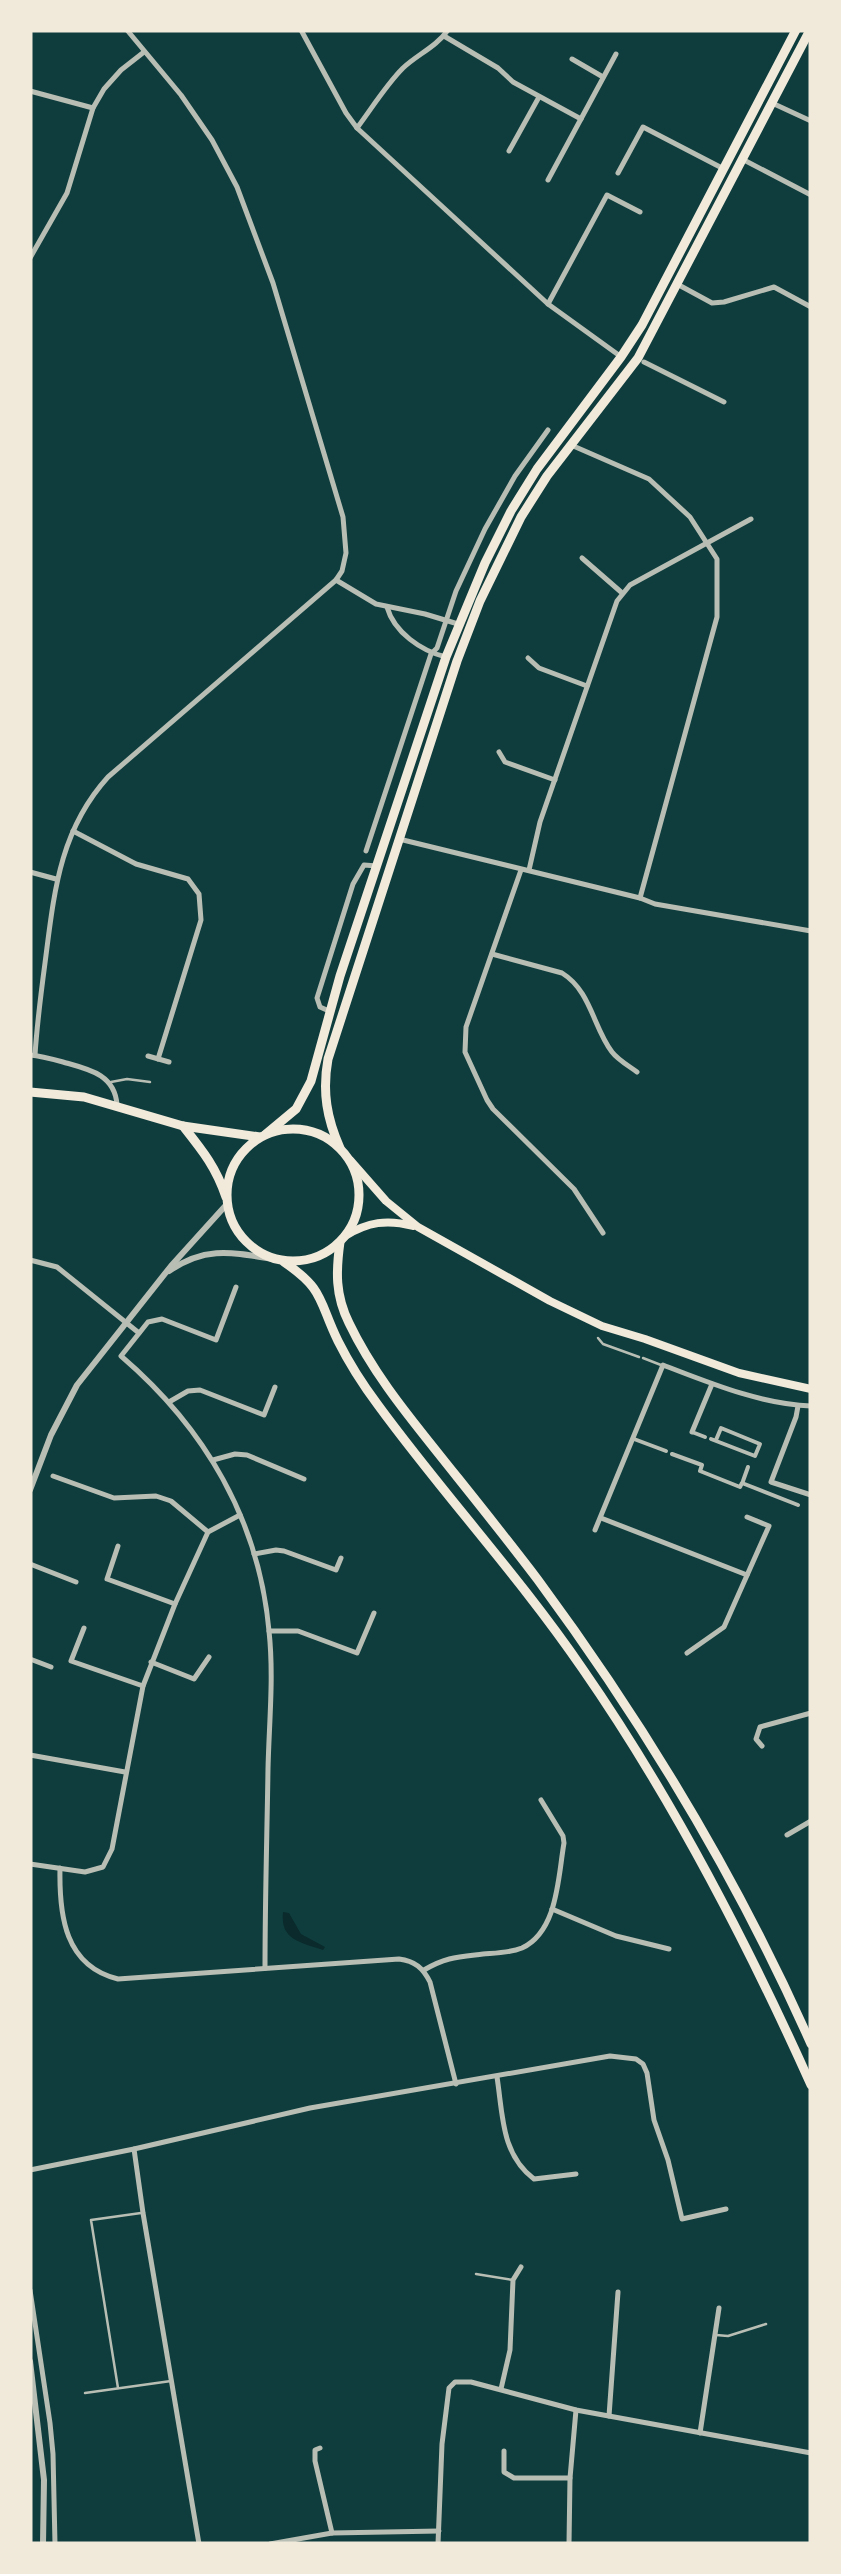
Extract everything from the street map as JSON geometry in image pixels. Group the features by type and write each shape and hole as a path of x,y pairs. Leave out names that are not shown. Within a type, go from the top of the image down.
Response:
{"main road":[{"path":"226,1200 227,1182 242,1152 296,1109 307,1090 446,658 485,563 527,484 621,357 651,309 796,30"},
{"path":"810,30 638,358 547,476 521,518 480,601 457,661 326,1069 326,1103 340,1148 386,1200 418,1226 601,1326 739,1373 811,1389"},
{"path":"30,1092 117,1104 183,1126 263,1136 282,1130 315,1132 340,1148"},
{"path":"183,1126 218,1173 232,1223 242,1239 272,1259 284,1262 322,1255 366,1225 384,1221 418,1226"},
{"path":"350,1160 360,1194 358,1211 343,1239 336,1268 336,1290 347,1320 394,1399 594,1656 679,1788 740,1897 811,2044"},
{"path":"284,1262 314,1286 337,1340 378,1406 468,1516 583,1668 664,1794 723,1900 811,2085"}],"street":[{"path":"117,1104 110,1083 95,1071 32,1055 56,879 73,831 93,794 108,777 336,580 346,554 344,517 273,282 236,188 212,140 181,95 127,30"},
{"path":"301,30 357,128 548,304 621,357"},
{"path":"357,128 398,73 446,33 513,82 581,119"},
{"path":"30,258 68,193 93,108 121,70 144,52"},
{"path":"548,180 616,54"},
{"path":"572,59 603,77"},
{"path":"30,91 93,108"},
{"path":"509,151 539,97"},
{"path":"772,102 811,121"},
{"path":"618,173 643,126 724,168"},
{"path":"742,159 811,195"},
{"path":"548,304 607,195 640,212"},
{"path":"677,284 712,302 774,286 811,307"},
{"path":"644,362 724,402"},
{"path":"366,851 463,574 492,516 548,430"},
{"path":"571,444 649,479 690,517 717,559 717,616 640,898"},
{"path":"603,1233 574,1188 494,1110 465,1052 466,1027 622,593 751,518"},
{"path":"582,558 622,593"},
{"path":"336,580 368,601 458,624"},
{"path":"387,607 409,639 446,658"},
{"path":"528,658 539,668 586,686"},
{"path":"498,752 504,762 555,780"},
{"path":"73,831 136,864 188,879 199,894 201,920 158,1059"},
{"path":"399,839 655,904 811,931"},
{"path":"330,1011 320,1008 317,998 347,902 362,867 377,866"},
{"path":"30,872 56,879"},
{"path":"492,954 572,979 613,1054 637,1072"},
{"path":"30,1008 40,1009"},
{"path":"148,1056 169,1062"},
{"path":"30,1490 77,1385 226,1200"},
{"path":"165,1274 185,1260 208,1253 231,1252 272,1259"},
{"path":"30,1260 57,1266 139,1333"},
{"path":"236,1287 216,1340 162,1320 148,1322 121,1356 169,1402 213,1460 240,1516 264,1591 271,1664 264,1968"},
{"path":"596,1530 663,1365 780,1403 811,1406"},
{"path":"710,1439 720,1428 762,1444 756,1456 710,1439 692,1432 712,1384"},
{"path":"169,1402 188,1391 200,1390 264,1414 275,1387"},
{"path":"798,1406 771,1482 811,1495"},
{"path":"634,1440 702,1465 700,1472 740,1487 748,1467"},
{"path":"773,1449 783,1452"},
{"path":"213,1460 247,1455 304,1479"},
{"path":"53,1476 114,1498 156,1496 170,1501 208,1532"},
{"path":"742,1483 798,1505"},
{"path":"30,1864 84,1872 102,1867 112,1848 151,1662 208,1532 240,1516"},
{"path":"687,1653 724,1627 769,1526 746,1517"},
{"path":"602,1518 747,1575"},
{"path":"118,1546 107,1579 175,1604"},
{"path":"254,1554 284,1551 336,1570 341,1558"},
{"path":"30,1564 76,1582"},
{"path":"270,1631 298,1632 357,1653 374,1614"},
{"path":"84,1628 71,1661 143,1686"},
{"path":"151,1662 194,1679 209,1657"},
{"path":"30,1659 52,1667"},
{"path":"762,1746 756,1739 760,1728 811,1712"},
{"path":"30,1755 126,1772"},
{"path":"424,1970 446,1959 516,1950 526,1946 543,1928 552,1909 564,1843 542,1800"},
{"path":"788,1835 811,1821"},
{"path":"60,1868 60,1894 71,1944 79,1958 103,1976 118,1979 408,1960 424,1970 430,1982 456,2084"},
{"path":"552,1909 616,1936 669,1949"},
{"path":"30,2170 310,2108 610,2056 636,2059 647,2073 654,2120 682,2219 726,2210"},
{"path":"496,2077 508,2145 518,2167 534,2179 576,2174"},
{"path":"134,2148 199,2544"},
{"path":"501,2389 510,2350 513,2280 521,2267"},
{"path":"30,2290 54,2454 55,2544"},
{"path":"609,2416 618,2292"},
{"path":"700,2432 719,2308"},
{"path":"30,2360 44,2480 43,2544"},
{"path":"438,2544 444,2426 449,2388 455,2382 471,2382 576,2410 811,2452"},
{"path":"569,2544 576,2410"},
{"path":"320,2448 315,2450 315,2461 332,2533"},
{"path":"504,2450 504,2472 514,2478 570,2478"},
{"path":"270,2544 332,2533 438,2531"}],"lane":[{"path":"110,1083 121,1078 150,1082"},
{"path":"598,1338 602,1344 663,1365"},
{"path":"118,2388 92,2220 143,2213"},
{"path":"476,2274 513,2280"},
{"path":"715,2335 728,2336 766,2324"},
{"path":"85,2393 172,2381"}],"water":[{"path":"283,1912 289,1913 301,1934 325,1947 323,1950 288,1934"}]}
